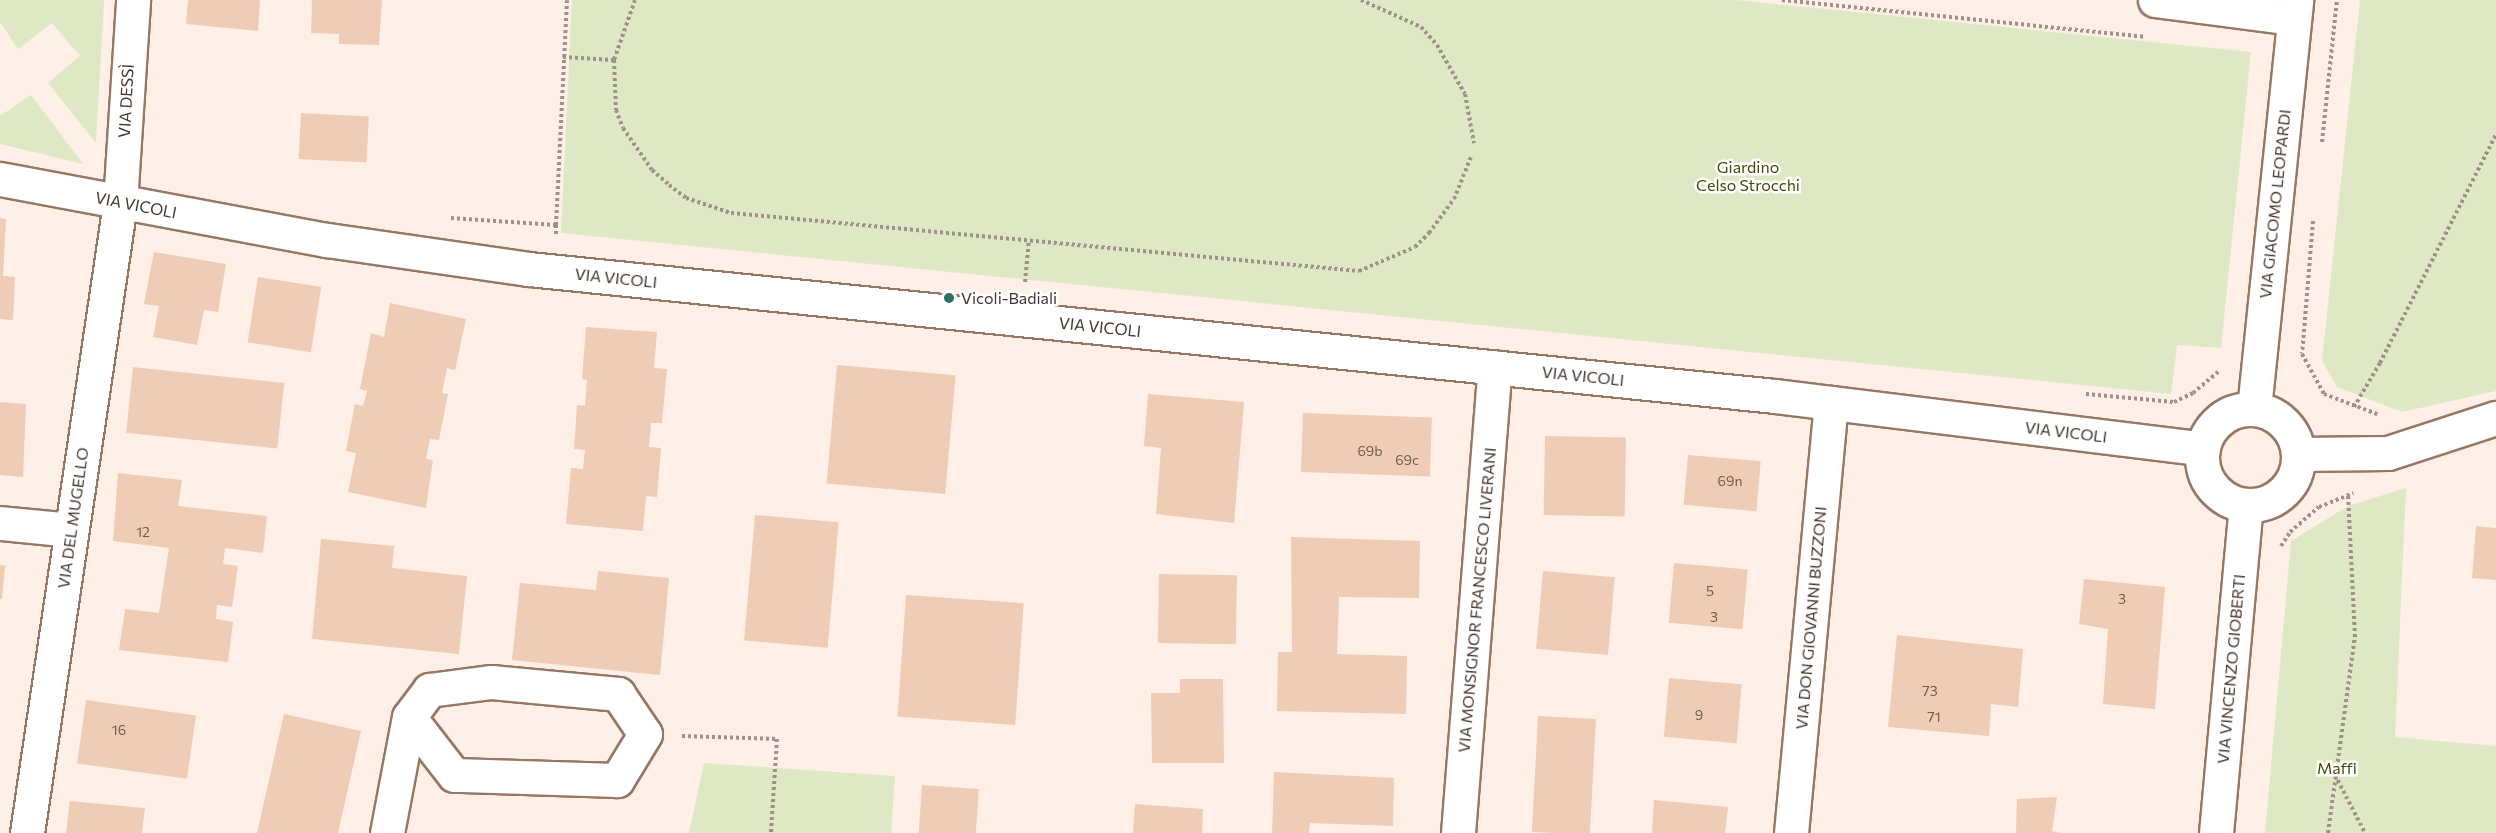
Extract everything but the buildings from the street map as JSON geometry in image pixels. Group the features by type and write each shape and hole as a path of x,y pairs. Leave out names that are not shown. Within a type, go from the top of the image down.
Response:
{"street":[{"name":"VIA DESSÌ","path":"120,203 133,0"},
{"path":"2155,0 2294,9"},
{"name":"VIA GIACOMO LEOPARDI","path":"2254,409 2294,9"},
{"name":"VIA VICOLI","path":"0,179 327,240 529,269 1831,403 2203,449"},
{"name":"VIA DEL MUGELLO","path":"27,833 120,203"},
{"name":"VIA MONSIGNOR FRANCESCO LIVERANI","path":"1458,833 1495,367"},
{"name":"VIA DON GIOVANNI BUZZONI","path":"1791,833 1831,403"},
{"path":"2254,409 2270,413 2283,422 2293,435 2298,454 2292,483 2281,495 2267,503 2246,505 2222,496 2211,485 2204,471 2203,449 2213,426 2224,416 2254,409"},
{"path":"2298,454 2388,453 2496,418"},
{"name":"VIA VINCENZO GIOBERTI","path":"2216,833 2246,505"},
{"path":"0,523 71,530"},
{"path":"387,833 409,717 429,690 491,682 618,694 645,734 617,780 454,775 409,717"}],"path":[{"path":"556,225 567,0"},
{"path":"635,0 614,60 616,110 632,144 652,170 686,198 730,213 1359,271 1415,247 1429,233 1454,199 1471,157"},
{"path":"1361,0 1421,27 1437,45 1466,94 1474,143"},
{"path":"1782,0 1867,11 2146,37"},
{"path":"2321,146 2337,0"},
{"path":"563,57 614,60"},
{"path":"2354,407 2380,363 2496,134"},
{"path":"2314,213 2302,354 2324,394 2354,407 2384,416 2388,453"},
{"path":"1025,288 1029,240"},
{"path":"2074,393 2174,402 2217,376 2220,367"},
{"path":"2278,551 2290,532 2319,507 2358,491"},
{"path":"2328,833 2334,773 2346,716 2355,637 2348,494"},
{"path":"645,734 777,739 771,833"},
{"path":"2334,773 2365,833"}],"green space":[{"path":"0,0 104,0 96,143 48,83 80,56 52,23 18,49 0,22"},
{"name":"Giardino Celso Strocchi","path":"572,0 1736,0 2251,52 2221,348 2177,345 2171,394 561,233"},
{"path":"2360,0 2496,0 2496,391 2402,412 2337,387 2322,361"},
{"path":"31,95 83,164 0,144 0,116"},
{"name":"Maffi","path":"2406,488 2395,737 2496,746 2496,833 2265,833 2291,541 2348,506"},
{"path":"704,763 895,776 891,833 689,833"}],"place":[{"name":"Vicoli-Badiali","path":"949,298"}]}
